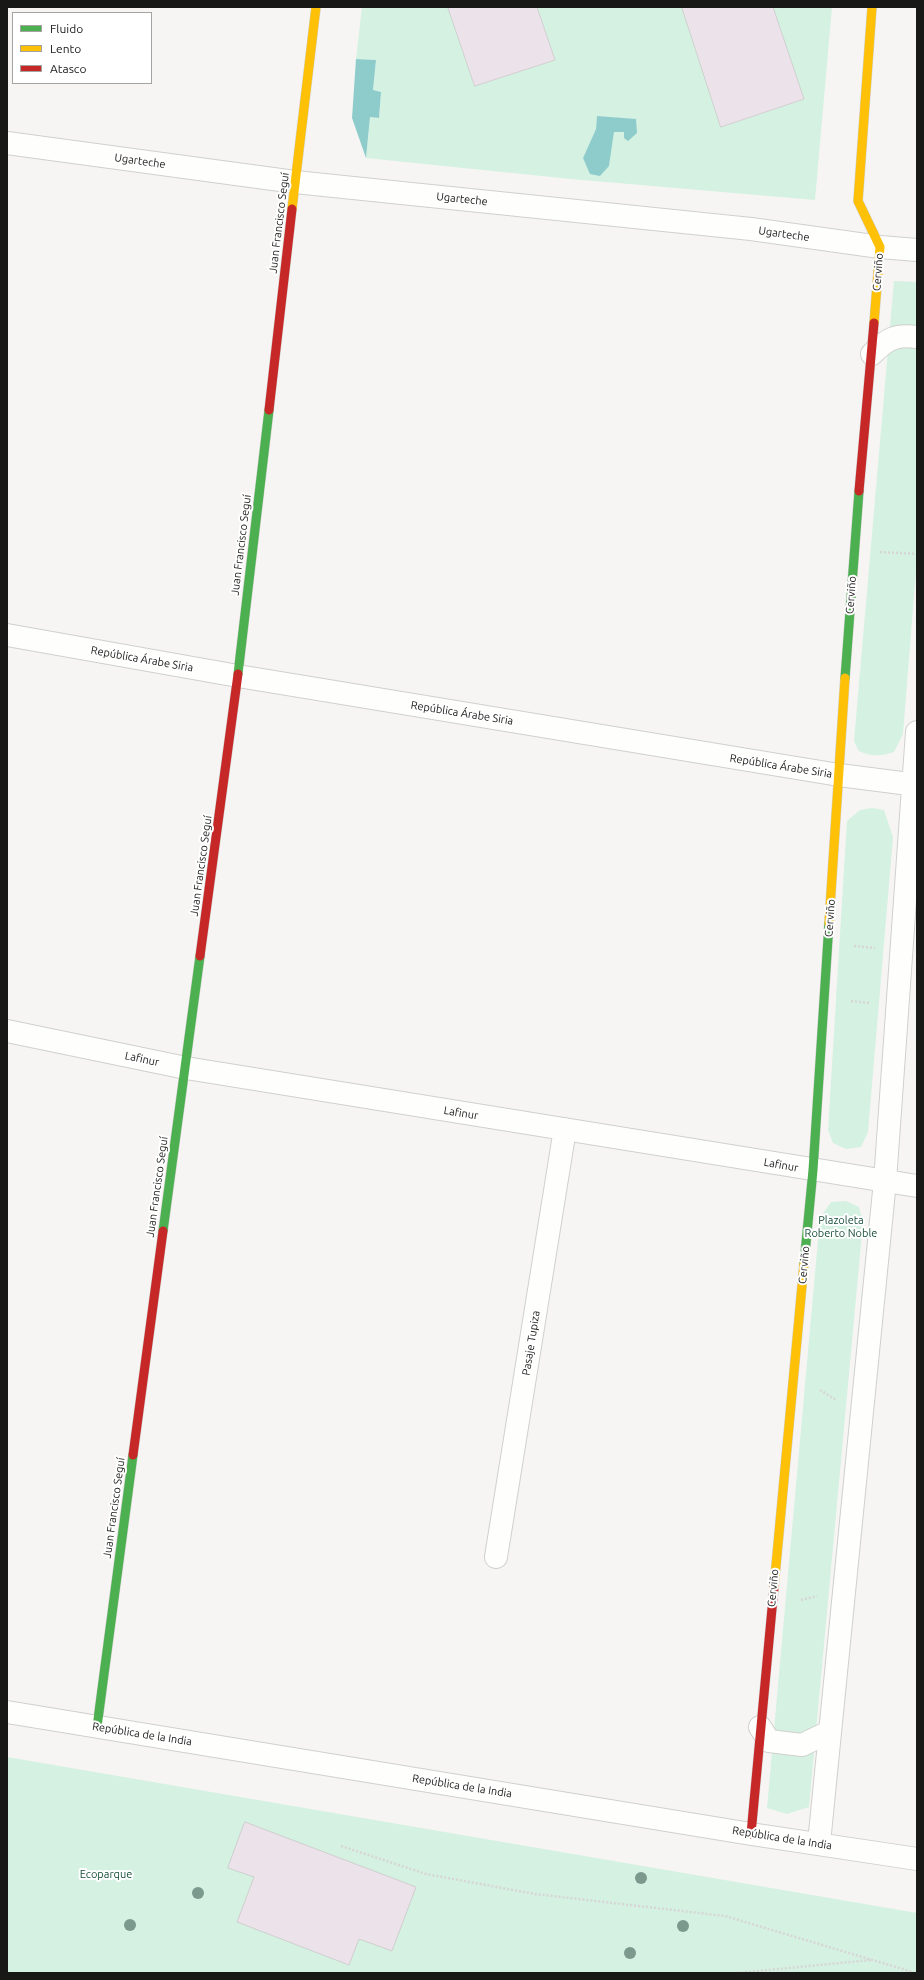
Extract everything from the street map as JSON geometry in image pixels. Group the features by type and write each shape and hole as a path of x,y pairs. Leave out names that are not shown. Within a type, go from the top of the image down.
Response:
{"street":[{"name":"Juan Francisco Seguí","path":"97,1727 238,676 316,7"},
{"name":"Cerviño","path":"751,1834 813,1170 853,550 872,354 880,247 858,200 872,7"},
{"name":"Ugarteche","path":"7,143 295,182 751,229 880,247 917,250"},
{"path":"872,354 885,341 902,335 917,337"},
{"name":"República Árabe Siria","path":"7,634 238,676 839,775 915,785"},
{"path":"819,1843 885,1181 901,950 915,785 917,732"},
{"name":"Lafinur","path":"7,1031 186,1068 917,1186"},
{"name":"Pasaje Tupiza","path":"496,1557 565,1129"},
{"name":"República de la India","path":"7,1712 751,1834 917,1858"},
{"path":"760,1727 769,1742 802,1745 829,1732"}],"path":[{"path":"853,550 917,554"},
{"path":"828,943 901,950"},
{"path":"825,997 897,1007"},
{"path":"794,1372 861,1417"},
{"path":"772,1606 843,1591"},
{"path":"341,1846 426,1874 535,1894 725,1916 916,1973"},
{"path":"737,1973 874,1960"}],"green space":[{"path":"362,7 448,7 475,86 555,60 537,7 682,7 721,127 804,99 773,7 832,7 815,200 571,179 366,158 370,117 379,118 381,92 373,91 376,60 356,59","holes":["597,116 636,120 624,132 614,131 609,165 583,158 596,129"]},
{"path":"894,281 917,282 917,558 903,734 894,752 876,755 859,751 854,741"},
{"path":"872,808 884,810 893,837 868,1132 861,1147 846,1149 833,1143 828,1130 847,821 860,810"},
{"name":"Plazoleta Roberto Noble","path":"846,1201 859,1207 863,1222 809,1807 787,1814 767,1808 820,1218 831,1202"},
{"name":"Ecoparque","path":"7,1757 917,1913 917,1973 7,1973"}],"water":[{"path":"356,59 376,60 373,90 381,92 379,118 370,117 366,158 352,118"},
{"path":"597,116 636,119 637,133 628,141 624,138 624,132 614,132 609,166 600,176 590,174 583,158 596,129"}],"building":[{"path":"448,7 537,7 555,60 475,86"},
{"path":"682,7 773,7 804,99 721,127"},
{"path":"245,1822 416,1887 392,1951 359,1939 349,1965 237,1922 254,1877 228,1868"}],"traffic: fast":[{"path":"238,674 269,410"},
{"path":"845,678 859,491"},
{"path":"804,1264 813,1170 829,923"},
{"path":"163,1231 200,956"},
{"path":"97,1727 133,1455"}],"traffic: slow":[{"path":"292,209 316,7"},
{"path":"872,7 858,201 880,247 874,323"},
{"path":"829,923 845,678"},
{"path":"774,1587 804,1264"}],"traffic: jam":[{"path":"269,410 292,209"},
{"path":"859,491 874,323"},
{"path":"200,956 238,674"},
{"path":"133,1455 163,1231"},
{"path":"751,1834 774,1587"}]}
